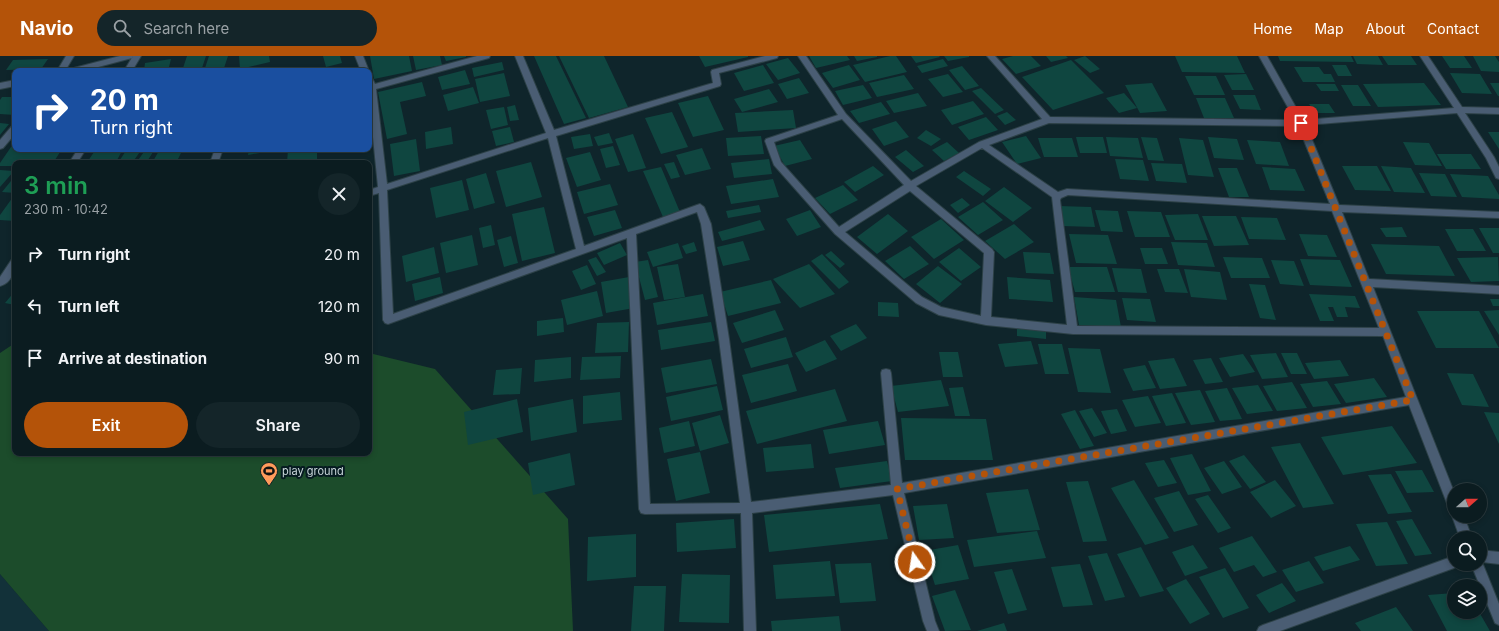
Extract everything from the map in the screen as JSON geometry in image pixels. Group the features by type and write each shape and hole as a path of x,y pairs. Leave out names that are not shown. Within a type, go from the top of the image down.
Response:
{"street":[{"path":"63,68 70,56"},
{"path":"84,68 129,56"},
{"path":"130,68 137,56"},
{"path":"359,56 364,68"},
{"path":"372,84 486,56"},
{"path":"519,56 551,134 581,251"},
{"path":"372,193 551,134 716,84 716,72 774,56"},
{"path":"802,56 843,116 910,186 989,252 986,321"},
{"path":"991,56 1048,120"},
{"path":"1263,56 1301,123 1386,332 1447,488"},
{"path":"1424,56 1490,157 1499,176"},
{"path":"0,86 12,84"},
{"path":"372,101 383,188 388,320 700,207 706,224 724,339 746,508 750,631"},
{"path":"838,232 910,186 982,144 1048,120 1301,123 1460,110 1499,111"},
{"path":"843,116 769,141 777,163 838,232 919,300 939,311 986,321 1073,330 1386,332"},
{"path":"0,146 12,132"},
{"path":"982,144 1057,196"},
{"path":"1057,196 1067,192 1335,208 1499,214"},
{"path":"1057,196 1056,200 1073,330"},
{"path":"631,232 645,509 746,508 897,489 1413,400"},
{"path":"0,282 6,277 12,267"},
{"path":"1366,283 1499,290"},
{"path":"886,373 897,489 929,621 933,631"},
{"path":"1487,557 1499,558"},
{"path":"1263,631 1447,565"},
{"path":"1480,571 1499,619"}],"shaded area":[{"path":"0,574 49,631 0,631"}],"green space":[{"name":"play ground","path":"12,345 12,456 372,456 372,354 435,369 568,519 573,631 49,631 0,574 0,353"}],"building":[{"path":"187,56 206,56 202,68 183,68"},
{"path":"209,56 228,56 224,68 205,68"},
{"path":"239,56 269,56 270,62 240,68"},
{"path":"323,56 340,56 342,63 326,67"},
{"path":"370,56 409,56 412,71 374,79"},
{"path":"413,56 440,56 442,65 416,70"},
{"path":"444,56 466,56 466,57 446,61"},
{"path":"534,56 556,56 586,118 564,124"},
{"path":"559,56 604,56 628,107 589,118"},
{"path":"699,56 748,56 748,57 705,67"},
{"path":"809,56 847,56 850,60 816,68"},
{"path":"854,56 877,56 877,57 857,61"},
{"path":"890,56 896,56 907,72 865,82 853,65"},
{"path":"911,56 939,56 940,57 916,63"},
{"path":"944,56 969,56 969,57 948,61"},
{"path":"1013,56 1031,56 1041,66 1016,74 1002,59"},
{"path":"1046,56 1066,56 1068,58 1051,62"},
{"path":"1085,56 1100,69 1090,73 1074,60"},
{"path":"1175,56 1237,56 1245,73 1182,72"},
{"path":"1278,56 1351,56 1354,62 1280,61"},
{"path":"1353,56 1378,56 1383,65 1357,64"},
{"path":"1382,56 1411,56 1417,65 1388,65"},
{"path":"1442,56 1464,56 1472,68 1450,68"},
{"path":"1473,56 1495,56 1499,62 1499,72 1481,71"},
{"path":"788,58 800,73 778,80 766,64"},
{"path":"48,59 42,68 12,68 12,70 6,70 13,60"},
{"path":"171,59 169,68 144,68 145,63"},
{"path":"943,59 948,66 922,73 917,66"},
{"path":"1071,60 1104,93 1053,110 1022,77"},
{"path":"502,62 504,70 474,77 472,68"},
{"path":"763,65 774,83 744,91 734,73"},
{"path":"849,65 860,80 833,88 822,73"},
{"path":"1332,65 1346,65 1352,76 1338,76"},
{"path":"962,66 979,86 965,90 949,70"},
{"path":"1294,67 1319,67 1324,74 1331,74 1335,82 1303,82"},
{"path":"465,70 470,84 442,90 438,77"},
{"path":"504,73 510,96 480,102 475,79"},
{"path":"1450,73 1480,74 1492,94 1462,93"},
{"path":"948,74 963,92 943,97 928,79"},
{"path":"1246,74 1254,90 1232,90 1224,75"},
{"path":"904,75 914,89 877,97 869,83"},
{"path":"1185,76 1216,76 1225,95 1194,95"},
{"path":"799,78 809,93 787,99 778,84"},
{"path":"422,82 426,96 400,102 407,134 387,139 378,92"},
{"path":"1152,83 1167,111 1140,113 1125,85"},
{"path":"1424,83 1441,105 1378,107 1363,84"},
{"path":"1490,83 1499,83 1499,96 1498,96"},
{"path":"1316,84 1335,84 1339,91 1321,91"},
{"path":"863,85 872,98 843,105 835,91"},
{"path":"1341,85 1358,85 1371,106 1353,106"},
{"path":"473,87 479,103 448,111 443,95"},
{"path":"981,88 1004,110 995,114 972,91"},
{"path":"769,89 778,102 742,112 734,99"},
{"path":"918,93 927,106 894,113 886,101"},
{"path":"1124,93 1137,108 1119,113 1106,98"},
{"path":"1233,95 1255,95 1261,110 1240,109"},
{"path":"708,96 724,130 693,137 678,103"},
{"path":"2,97 12,97 12,115 0,114 0,100"},
{"path":"1196,98 1225,98 1234,118 1204,118"},
{"path":"973,101 984,114 952,125 941,110"},
{"path":"881,102 890,114 859,123 850,111"},
{"path":"1309,104 1329,104 1335,113 1315,113"},
{"path":"515,105 519,120 510,121 507,107"},
{"path":"504,107 508,125 491,129 486,110"},
{"path":"793,110 796,128 738,132 735,113"},
{"path":"672,112 688,147 661,154 645,118"},
{"path":"1007,112 1016,120 1005,125 997,116"},
{"path":"986,117 998,130 969,140 958,127"},
{"path":"896,121 909,137 884,146 872,129"},
{"path":"0,123 9,124 0,135"},
{"path":"451,127 453,144 426,149 425,132"},
{"path":"510,127 514,142 496,146 492,131"},
{"path":"926,130 941,139 931,146 917,138"},
{"path":"1488,132 1499,132 1499,149"},
{"path":"609,133 613,143 598,146 594,137"},
{"path":"590,134 593,146 574,149 571,137"},
{"path":"633,134 646,168 628,172 615,139"},
{"path":"761,136 764,154 728,156 726,138"},
{"path":"1026,136 1041,158 1017,164 1002,142"},
{"path":"1076,137 1103,137 1107,153 1080,153"},
{"path":"1106,137 1138,138 1143,158 1110,156"},
{"path":"1141,137 1157,138 1164,161 1148,160"},
{"path":"1208,137 1237,139 1244,160 1214,158"},
{"path":"1038,138 1072,138 1078,157 1044,157"},
{"path":"1179,138 1203,140 1214,177 1188,175"},
{"path":"416,139 420,171 394,176 390,144"},
{"path":"800,140 812,159 785,166 774,146"},
{"path":"1247,140 1280,142 1289,166 1256,164"},
{"path":"947,142 959,153 944,161 932,150"},
{"path":"1403,142 1429,143 1442,166 1415,165"},
{"path":"613,146 620,165 606,168 600,149"},
{"path":"11,147 12,152 60,152 55,160 12,160 12,166 0,166 0,163"},
{"path":"702,148 711,169 685,175 676,155"},
{"path":"906,150 924,166 913,172 895,157"},
{"path":"94,152 121,152 117,160 89,160"},
{"path":"125,152 140,152 134,160 120,160"},
{"path":"144,152 153,152 148,160 138,160"},
{"path":"158,152 182,152 178,160 154,160"},
{"path":"248,152 265,152 248,155"},
{"path":"288,152 317,152 317,160 287,160"},
{"path":"590,152 601,180 577,187 566,158"},
{"path":"1437,154 1471,154 1481,169 1446,169"},
{"path":"769,159 772,174 734,178 731,163"},
{"path":"1115,159 1143,160 1149,181 1120,179"},
{"path":"531,162 542,197 506,207 496,171"},
{"path":"674,162 680,177 671,179 664,164"},
{"path":"1151,163 1182,164 1187,183 1156,181"},
{"path":"873,166 884,175 855,192 844,182"},
{"path":"1342,166 1377,166 1391,191 1355,190"},
{"path":"1381,166 1411,168 1425,193 1394,192"},
{"path":"661,167 680,212 663,217 643,171"},
{"path":"1262,167 1295,169 1305,191 1270,190"},
{"path":"1218,168 1237,168 1249,197 1229,197"},
{"path":"0,170 12,171 12,173 0,187"},
{"path":"964,171 991,189 983,196 956,177"},
{"path":"486,173 495,203 474,209 466,179"},
{"path":"1419,173 1445,174 1457,197 1431,196"},
{"path":"1450,174 1488,176 1499,195 1499,199 1462,197"},
{"path":"773,179 779,197 731,204 726,186"},
{"path":"12,180 12,193 2,192"},
{"path":"462,180 469,210 436,218 430,188"},
{"path":"610,184 618,205 584,214 577,192"},
{"path":"843,185 858,200 830,214 815,198"},
{"path":"1004,187 1032,208 1013,222 985,201"},
{"path":"12,198 12,221 0,220 0,215"},
{"path":"962,198 970,205 958,213 950,205"},
{"path":"983,202 1003,220 978,235 958,217"},
{"path":"759,205 761,212 728,218 726,211"},
{"path":"1058,206 1091,207 1095,227 1062,226"},
{"path":"544,207 555,253 522,261 512,214"},
{"path":"615,210 622,228 594,236 587,217"},
{"path":"810,210 821,227 797,236 786,219"},
{"path":"1095,210 1118,211 1123,232 1101,231"},
{"path":"1127,211 1161,212 1170,237 1135,237"},
{"path":"888,214 908,231 877,254 857,237"},
{"path":"1198,214 1208,240 1175,240 1165,215"},
{"path":"1202,216 1236,216 1249,245 1214,246"},
{"path":"1241,217 1277,218 1286,240 1249,239"},
{"path":"941,219 964,240 934,259 911,237"},
{"path":"760,220 765,230 722,241 718,232"},
{"path":"1014,224 1034,242 1005,259 985,241"},
{"path":"491,225 495,245 483,248 479,228"},
{"path":"1402,227 1407,237 1386,237 1380,228"},
{"path":"1479,228 1499,228 1499,253 1493,253"},
{"path":"1445,229 1473,229 1486,251 1457,251"},
{"path":"1069,234 1108,235 1117,264 1076,263"},
{"path":"1299,234 1327,235 1337,257 1308,256"},
{"path":"472,235 478,265 446,273 440,243"},
{"path":"511,236 518,263 504,267 497,240"},
{"path":"743,241 750,260 723,266 717,247"},
{"path":"694,242 697,251 686,254 682,246"},
{"path":"1171,242 1207,243 1215,267 1178,265"},
{"path":"620,243 627,255 604,265 597,253"},
{"path":"678,243 683,258 653,267 647,252"},
{"path":"1371,244 1439,246 1455,276 1386,274"},
{"path":"910,246 929,264 904,279 885,261"},
{"path":"434,247 439,273 406,282 402,256"},
{"path":"959,248 981,267 961,281 939,262"},
{"path":"1140,248 1162,248 1168,264 1145,264"},
{"path":"831,251 845,264 840,268 825,255"},
{"path":"1023,252 1050,253 1054,274 1026,273"},
{"path":"822,254 849,282 839,289 811,261"},
{"path":"596,257 606,272 597,276 588,260"},
{"path":"1223,257 1262,258 1270,278 1231,278"},
{"path":"1498,257 1499,281 1471,282 1457,258"},
{"path":"1300,259 1340,260 1352,287 1310,285"},
{"path":"648,260 658,297 645,300 635,262"},
{"path":"1271,260 1294,261 1304,286 1280,284"},
{"path":"678,264 685,297 664,300 657,267"},
{"path":"809,264 835,294 800,308 773,279"},
{"path":"587,265 596,284 581,290 572,271"},
{"path":"938,266 962,284 940,303 916,284"},
{"path":"1068,267 1107,267 1115,292 1075,292"},
{"path":"1112,268 1141,269 1147,293 1118,292"},
{"path":"1157,269 1179,269 1188,293 1165,292"},
{"path":"1184,269 1220,272 1227,300 1191,297"},
{"path":"440,277 443,293 415,301 412,284"},
{"path":"629,277 634,308 606,313 601,282"},
{"path":"1007,277 1050,280 1053,302 1009,299"},
{"path":"771,280 781,303 728,316 720,292"},
{"path":"1249,284 1265,285 1276,320 1260,318"},
{"path":"597,291 603,316 567,325 561,300"},
{"path":"703,294 708,316 657,325 653,303"},
{"path":"1309,294 1355,296 1360,308 1345,307 1348,317 1337,317 1333,307 1328,307 1334,321 1320,321"},
{"path":"12,295 12,304 5,303"},
{"path":"1074,297 1116,300 1121,327 1079,325"},
{"path":"1122,298 1150,299 1156,322 1127,320"},
{"path":"1490,299 1499,299 1499,306 1493,306"},
{"path":"878,302 898,303 899,317 878,316"},
{"path":"775,310 784,330 742,343 733,323"},
{"path":"1499,310 1499,335 1484,311"},
{"path":"1417,311 1479,311 1499,348 1436,348"},
{"path":"563,318 564,332 537,336 537,321"},
{"path":"629,322 628,352 595,353 597,323"},
{"path":"711,322 715,341 661,350 658,330"},
{"path":"856,324 867,338 841,351 830,336"},
{"path":"1017,327 1046,330 1046,339 1017,336"},
{"path":"786,337 793,357 751,368 744,349"},
{"path":"825,340 837,359 806,372 795,353"},
{"path":"1031,341 1038,364 1005,367 998,344"},
{"path":"1038,344 1062,344 1069,374 1045,374"},
{"path":"1068,348 1100,349 1111,393 1078,392"},
{"path":"939,352 958,352 963,377 943,377"},
{"path":"1276,353 1288,377 1262,379 1250,355"},
{"path":"1281,353 1297,353 1307,374 1291,374"},
{"path":"1243,354 1255,372 1230,377 1219,358"},
{"path":"621,356 620,378 580,380 582,357"},
{"path":"571,357 571,378 534,382 535,360"},
{"path":"1174,358 1187,386 1160,389 1148,361"},
{"path":"1211,358 1223,382 1205,384 1193,360"},
{"path":"711,359 717,384 666,393 661,368"},
{"path":"1340,360 1349,376 1314,379 1305,363"},
{"path":"788,364 797,391 751,403 742,375"},
{"path":"1145,365 1156,388 1133,391 1123,369"},
{"path":"522,368 520,394 493,395 496,370"},
{"path":"1447,373 1473,374 1489,407 1462,405"},
{"path":"1374,378 1387,397 1346,403 1334,384"},
{"path":"941,380 949,406 898,412 891,386"},
{"path":"1327,381 1341,404 1313,407 1300,384"},
{"path":"1292,382 1307,408 1277,411 1263,386"},
{"path":"1258,385 1273,411 1247,414 1232,388"},
{"path":"717,386 723,410 671,421 666,397"},
{"path":"963,387 970,416 955,416 949,388"},
{"path":"1227,388 1242,419 1220,421 1205,391"},
{"path":"835,389 847,421 757,444 746,411"},
{"path":"1200,390 1215,422 1191,425 1175,393"},
{"path":"620,392 622,420 583,424 583,396"},
{"path":"1172,393 1186,423 1166,426 1152,396"},
{"path":"1148,396 1161,423 1135,427 1122,400"},
{"path":"517,399 523,432 468,445 464,412"},
{"path":"573,399 577,432 531,441 528,408"},
{"path":"1092,408 1107,433 1094,437 1079,411"},
{"path":"1117,409 1127,431 1111,434 1101,411"},
{"path":"1075,410 1094,446 1080,449 1061,414"},
{"path":"1484,412 1499,413 1499,444"},
{"path":"720,415 729,443 700,451 692,423"},
{"path":"901,418 986,419 993,460 905,460"},
{"path":"689,421 695,446 664,453 659,428"},
{"path":"878,421 885,445 829,454 823,430"},
{"path":"1392,426 1417,463 1343,475 1321,437"},
{"path":"1300,443 1334,504 1303,508 1271,447"},
{"path":"811,444 814,468 766,472 763,448"},
{"path":"700,452 710,493 676,501 667,459"},
{"path":"570,453 575,485 533,495 528,463"},
{"path":"1192,454 1211,491 1188,495 1170,458"},
{"path":"1244,455 1266,482 1250,489 1229,461"},
{"path":"1164,460 1177,483 1158,487 1145,463"},
{"path":"887,461 892,481 840,488 835,468"},
{"path":"1224,461 1242,487 1222,494 1204,468"},
{"path":"1422,470 1434,492 1407,493 1395,471"},
{"path":"1391,474 1412,512 1388,514 1368,475"},
{"path":"1134,480 1169,538 1145,545 1111,488"},
{"path":"1275,480 1296,506 1271,518 1250,492"},
{"path":"1088,481 1107,541 1083,542 1066,482"},
{"path":"1028,489 1040,530 997,533 986,493"},
{"path":"1179,491 1198,525 1174,532 1154,498"},
{"path":"1208,495 1231,528 1218,533 1195,499"},
{"path":"880,504 888,539 769,552 764,515"},
{"path":"947,504 954,538 919,540 913,506"},
{"path":"734,519 736,548 677,552 676,523"},
{"path":"1412,519 1432,554 1415,556 1396,521"},
{"path":"1387,522 1408,564 1376,566 1356,524"},
{"path":"1037,531 1046,558 974,567 967,540"},
{"path":"636,534 636,577 587,581 588,537"},
{"path":"1252,536 1277,572 1263,577 1254,565 1234,572 1219,548"},
{"path":"958,545 969,579 935,585 924,551"},
{"path":"1193,545 1208,568 1185,576 1172,552"},
{"path":"1350,546 1360,560 1323,571 1314,557"},
{"path":"1141,547 1164,591 1140,597 1117,554"},
{"path":"1107,553 1125,597 1105,601 1088,556"},
{"path":"830,561 835,596 776,599 773,565"},
{"path":"1309,561 1324,583 1296,592 1282,570"},
{"path":"871,563 876,601 840,603 835,564"},
{"path":"1080,564 1093,605 1063,607 1051,567"},
{"path":"1225,568 1249,608 1223,618 1199,577"},
{"path":"1012,569 1027,610 1008,614 994,572"},
{"path":"682,574 730,575 729,623 679,622"},
{"path":"1186,579 1210,614 1190,624 1166,588"},
{"path":"1282,583 1296,601 1269,613 1256,595"},
{"path":"634,586 666,586 664,631 631,631"},
{"path":"955,590 971,630 945,631 932,596"},
{"path":"1447,594 1447,619 1483,619 1490,631 1447,631 1428,595"},
{"path":"1396,607 1413,631 1361,631 1355,623"},
{"path":"839,616 841,631 772,631 771,621"},
{"path":"1004,623 1007,631 977,631"}],"place":[{"name":"play ground","path":"269,486"}],"route":[{"path":"915,562 897,489 1413,400 1301,123"}]}
